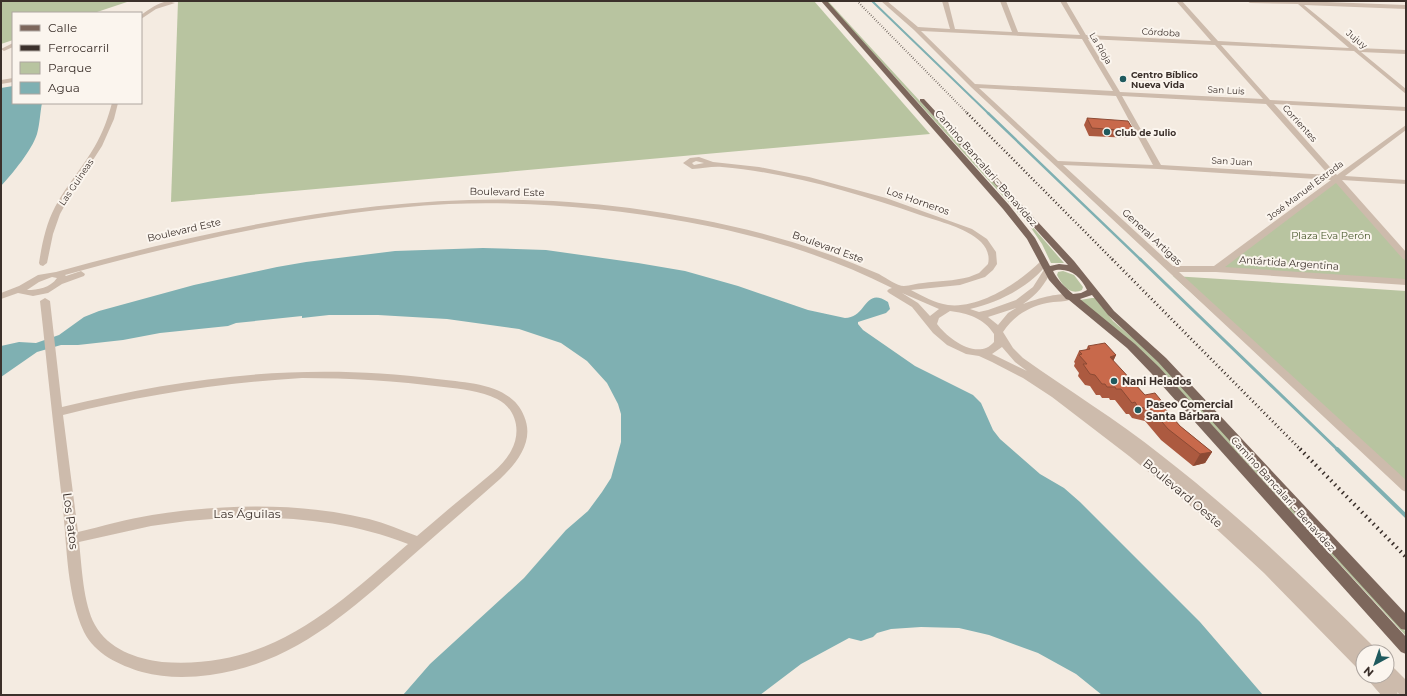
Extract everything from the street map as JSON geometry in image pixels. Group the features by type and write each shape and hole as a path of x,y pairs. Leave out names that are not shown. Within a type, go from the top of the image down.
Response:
{"main road":[{"name":"Camino Bancalari - Benavídez","path":"824,1 983,179 1031,238 1060,288 1069,297 1131,346 1155,370 1406,647"},
{"name":"Camino Bancalari - Benavídez","path":"831,1 1077,271 1111,313 1162,360 1406,624"},
{"path":"1046,266 1064,267 1077,271"},
{"path":"1069,297 1082,296 1091,291 1092,288"}],"street":[{"name":"General Artigas","path":"884,1 916,29 973,86 1406,488"},
{"path":"945,1 952,31"},
{"path":"1003,1 1016,34"},
{"name":"La Rioja","path":"1063,1 1118,94 1158,167"},
{"name":"Corrientes","path":"1179,1 1406,257"},
{"path":"1250,1 1406,7"},
{"path":"1394,1 1406,3"},
{"path":"1400,1 1406,3"},
{"name":"Jujuy","path":"1298,2 1406,92"},
{"path":"142,16 157,8"},
{"name":"Córdoba","path":"916,29 1406,52"},
{"path":"2,49 12,45"},
{"path":"1,82 12,80"},
{"name":"San Luis","path":"973,86 1406,109"},
{"name":"Las Guineas","path":"32,281 38,274 43,263 46,242 55,217 97,150 110,124 115,104"},
{"name":"José Manuel Estrada","path":"1216,269 1406,127"},
{"name":"San Juan","path":"1057,163 1158,167 1406,182"},
{"name":"Los Horneros","path":"712,164 735,166 786,175 882,200 973,233 988,245 993,253 994,262 991,268 975,279 958,282 918,285 899,290"},
{"name":"Boulevard Este","path":"55,280 238,231 380,210 513,205 642,216 770,242 933,303 978,315"},
{"path":"43,263 47,273 55,280"},
{"path":"932,324 933,318 938,313 949,308 977,303 1001,294 1026,280 1046,266"},
{"path":"978,315 999,312 1024,300 1037,289 1046,266"},
{"name":"Antártida Argentina","path":"1171,269 1216,269 1406,282"},
{"path":"28,291 32,281 55,280"},
{"path":"1,302 55,280"},
{"path":"1,296 28,291 45,301 55,280"},
{"name":"Boulevard Este","path":"899,290 924,313 936,331 949,343 960,348 980,353"},
{"path":"980,353 996,348 999,344 999,334 1003,322 1011,314 1047,298 1069,297"},
{"name":"Los Patos","path":"45,301 48,337 83,611 90,630 101,644 130,662 166,669 187,670 232,664 276,649 297,639 320,625 349,602 496,476 518,452 522,441 522,428 519,415 507,400 495,394 476,389 411,378 313,374 247,377 134,393 58,412"},
{"name":"Boulevard Oeste","path":"978,315 999,334 1009,350 1014,362"},
{"name":"Boulevard Oeste","path":"980,353 1014,362 1138,456 1172,476 1292,590 1343,634 1357,644"},
{"name":"Las Águilas","path":"73,538 160,519 222,512 259,511 325,517 362,523 384,529 419,542"},
{"name":"Boulevard Oeste","path":"1343,634 1355,652"},
{"path":"1395,679 1406,691"},
{"path":"1381,684 1391,695"}],"green space":[{"path":"1,1 130,1 97,12 12,12 12,40 1,44"},
{"path":"178,1 814,1 930,134 171,202"},
{"path":"826,1 828,1 985,172 1064,263 1051,263 1042,244 1029,225"},
{"name":"Plaza Eva Perón","path":"1337,178 1406,257 1406,282 1216,269"},
{"path":"1063,271 1074,275 1083,287 1082,290 1074,292 1070,291 1064,286 1057,275 1058,272"},
{"path":"1173,276 1406,291 1406,488"},
{"path":"1095,298 1113,321 1164,367 1406,632 1406,636 1159,368 1080,300"}],"water":[{"path":"12,86 12,104 42,104 35,140 22,161 1,186 1,88"},
{"path":"483,248 546,250 685,271 738,286 808,310 845,318 852,317 858,313 870,300 874,298 880,298 888,302 890,309 886,313 858,322 863,330 915,366 973,395 981,403 993,430 1000,439 1040,474 1064,488 1080,502 1200,622 1263,695 1102,695 1076,674 1038,653 989,635 959,628 921,627 891,629 877,633 873,637 861,641 849,638 801,664 760,695 403,695 430,664 524,578 566,530 588,511 611,478 621,442 621,414 618,404 607,383 587,361 561,343 519,329 447,319 378,315 329,315 302,318 302,316 236,323 228,326 160,333 123,340 78,345 61,345 37,352 1,377 1,346 19,342 36,343 59,335 84,317 99,311 194,285 306,262 395,251"}],"building":[{"path":"1087,118 1128,121 1134,131 1092,128"},
{"path":"1105,343 1116,355 1110,357 1145,395 1155,393 1164,404 1161,404 1180,426 1212,452 1200,454 1168,429 1151,409 1138,407 1135,402 1132,403 1121,389 1107,387 1105,384 1102,384 1095,375 1090,374 1083,364 1087,364 1079,355 1082,354 1079,351 1090,349 1088,346"}],"waterway":[{"path":"872,1 989,114"},
{"path":"988,113 1141,260"},
{"path":"1140,259 1338,450"},
{"path":"1337,449 1406,516"}],"railway":[{"path":"857,1 968,114"},
{"path":"967,113 1113,260"},
{"path":"1112,259 1301,450"},
{"path":"1300,449 1406,557"}],"place":[{"name":"Centro Bíblico Nueva Vida","path":"1123,79"},
{"name":"Club de Julio","path":"1107,132"},
{"name":"Nani Helados","path":"1114,381"},
{"name":"Paseo Comercial Santa Bárbara","path":"1138,410"}]}
